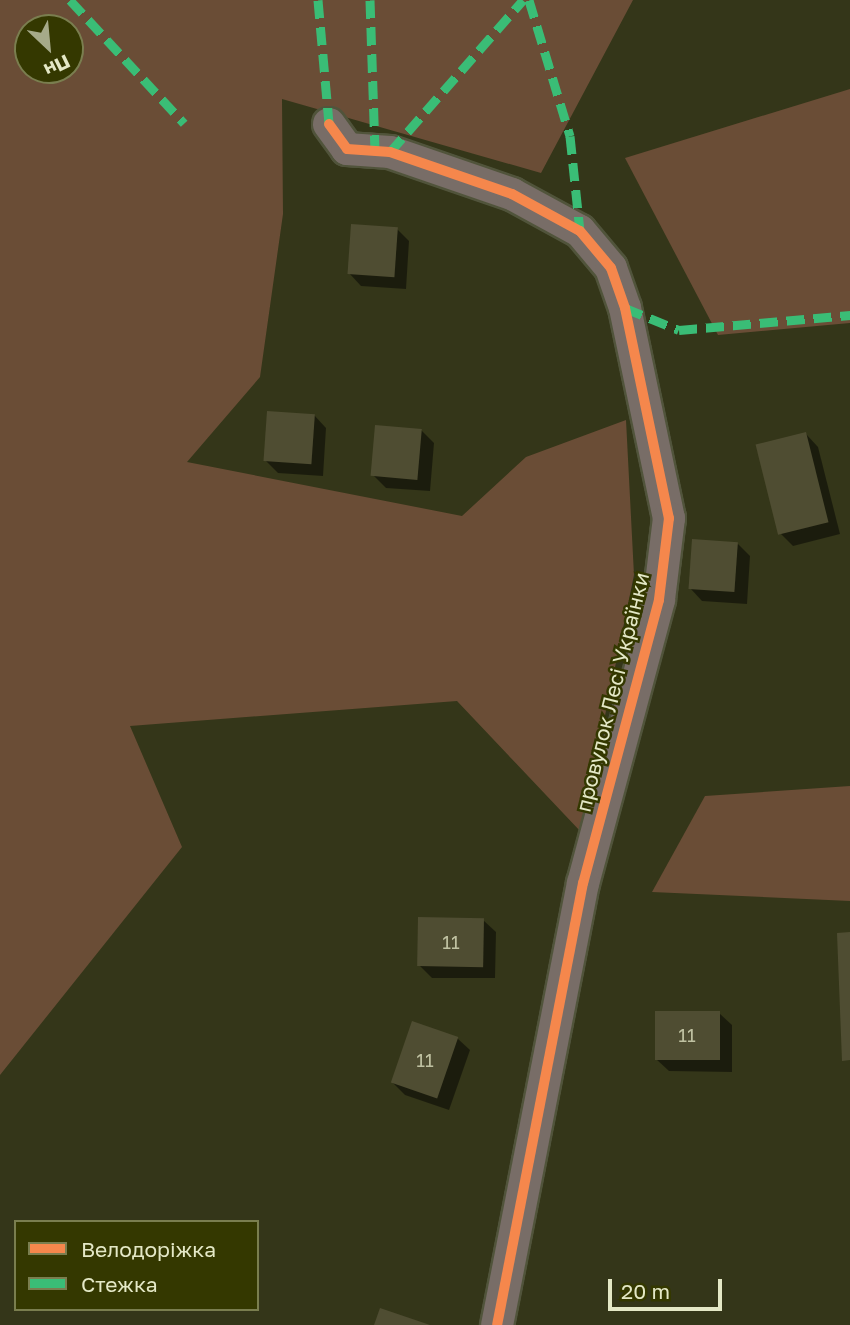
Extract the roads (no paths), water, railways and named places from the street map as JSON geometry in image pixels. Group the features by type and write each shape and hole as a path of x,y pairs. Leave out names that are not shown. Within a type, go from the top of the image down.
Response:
{"street":[{"name":"провулок Лесі Українки","path":"329,124 347,149 390,152 512,194 580,231 611,268 625,308 669,518 659,600 583,883 497,1325"}]}
